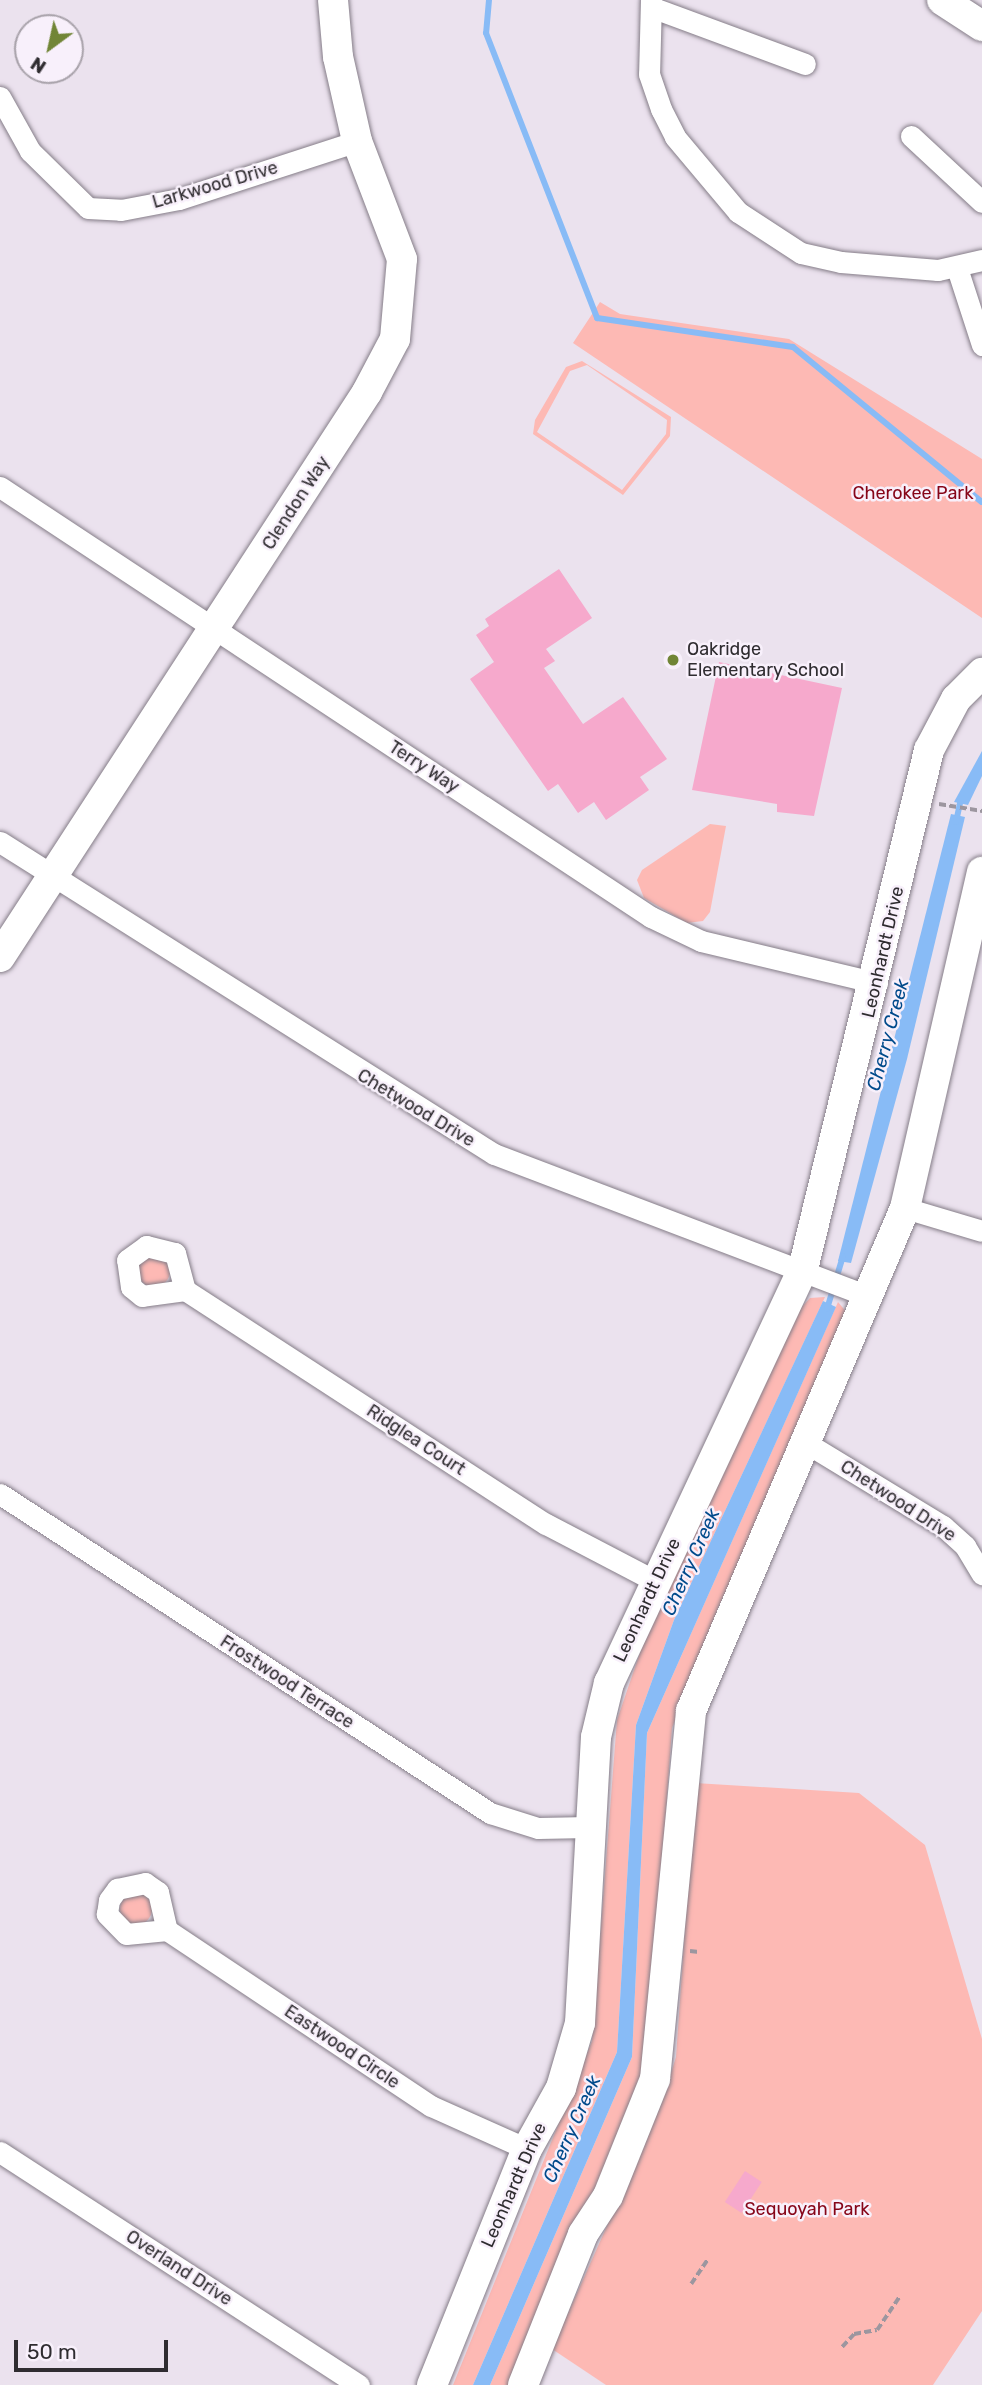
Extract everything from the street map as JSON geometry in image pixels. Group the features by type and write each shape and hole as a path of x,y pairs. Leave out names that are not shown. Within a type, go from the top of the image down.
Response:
{"street":[{"name":"Clendon Way","path":"0,957 215,628 395,340 402,259 357,141 338,57 333,0"},
{"path":"942,0 982,26"},
{"path":"805,64 651,3 649,74 661,109 675,137 738,212 801,253 870,266 957,268 982,260"},
{"name":"Larkwood Drive","path":"0,97 30,151 88,208 121,210 179,200 357,141"},
{"path":"911,136 982,202"},
{"path":"957,268 982,345"},
{"name":"Terry Way","path":"0,486 651,917 701,941 877,984"},
{"name":"Leonhardt Drive","path":"432,2385 527,2149 561,2088 580,2023 596,1737 609,1682 653,1580 814,1274 929,750 956,699 982,673"},
{"name":"Chetwood Drive","path":"0,842 494,1154 861,1292"},
{"path":"523,2385 583,2234 608,2196 655,2078 691,1711 803,1441 861,1292 905,1208 976,934 982,872"},
{"path":"905,1208 982,1231"},
{"name":"Ridglea Court","path":"185,1290 546,1524 653,1580"},
{"name":"Chetwood Drive","path":"803,1441 943,1526 965,1546 982,1573"},
{"name":"Frostwood Terrace","path":"0,1494 489,1813 538,1828 589,1827"},
{"name":"Eastwood Circle","path":"167,1930 431,2106 527,2149"},
{"name":"Overland Drive","path":"0,2151 359,2385"}],"path":[{"path":"918,800 982,811"},
{"path":"691,2284 708,2259"},
{"path":"842,2347 854,2334 877,2330 900,2295"}],"green space":[{"name":"Cherokee Park","path":"600,302 620,314 789,339 982,459 982,618 573,343"},
{"path":"582,361 671,417 670,436 623,495 533,434 535,420 566,367","holes":["587,365 667,420 666,434 622,490 537,432 570,371"]},
{"path":"710,824 726,826 710,912 703,921 687,923 644,898 637,880 642,870"},
{"path":"154,1255 165,1260 170,1271 165,1282 154,1287 143,1282 138,1271 143,1260"},
{"path":"825,1297 674,1620 636,1725 617,2052 473,2385 453,2385 592,2041 617,1720 645,1638 798,1311 810,1298"},
{"path":"838,1302 848,1314 848,1333 718,1608 672,1728 648,2064 514,2385 490,2385 632,2057 647,1733"},
{"name":"Sequoyah Park","path":"695,1783 859,1793 925,1845 982,2039 982,2311 933,2385 606,2385 552,2349 661,2105 676,2057"},
{"path":"136,1893 147,1898 152,1909 147,1920 136,1925 125,1920 120,1909 125,1898"}],"water":[{"path":"982,751 982,776 968,805 954,802"},
{"path":"951,814 965,817 907,1059 851,1263 838,1261"},
{"path":"823,1301 836,1307 647,1733 632,2057 490,2385 473,2385 617,2052 636,1725 674,1620"}],"building":[{"path":"559,569 592,618 546,649 555,661 544,668 583,724 623,697 667,759 640,777 649,790 606,820 594,802 578,813 558,784 548,791 470,679 494,662 476,635 489,626 485,619"},
{"path":"719,662 842,688 814,816 777,812 777,804 692,790"},
{"path":"745,2171 762,2182 742,2213 725,2202"}],"waterway":[{"path":"489,0 486,33 597,318 793,347 982,502"},
{"name":"Cherry Creek","path":"956,822 961,798"},
{"name":"Cherry Creek","path":"827,1309 843,1256"}],"place":[{"name":"Oakridge Elementary School","path":"673,660"}]}
